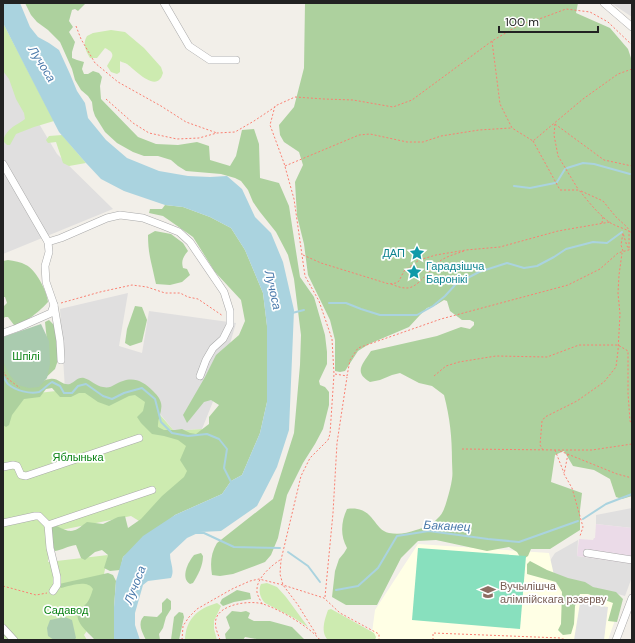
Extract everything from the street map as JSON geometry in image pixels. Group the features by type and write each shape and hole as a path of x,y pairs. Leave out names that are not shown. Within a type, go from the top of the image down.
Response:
{"street":[{"path":"164,3 189,46 210,60 236,60"},
{"path":"604,3 632,27"},
{"path":"3,164 48,242 49,252 45,266 46,282 54,305 60,341 61,360"},
{"path":"48,242 107,218 120,215 143,218 179,232 190,242 224,292 230,311 230,322 223,339 209,354 200,376"},
{"path":"3,333 50,313 54,305"},
{"path":"3,468 13,465 17,466 21,475 26,476 140,438"},
{"path":"48,525 152,490"},
{"path":"3,523 39,516 48,525 50,548 57,577 57,585 53,591"},
{"path":"587,553 632,560"},
{"path":"616,640 632,598"},
{"path":"3,628 14,640"}],"path":[{"path":"106,99 133,122 150,133 177,139 199,138 217,133 235,132 275,106 295,97 353,100 393,107 412,100 492,41 521,24 566,9 590,12 608,22 632,45"},
{"path":"76,26 81,39 95,63 118,82 186,122 217,133"},
{"path":"492,41 500,104 512,128 533,142 560,190 579,190 603,201 616,217 627,226 632,235"},
{"path":"533,142 583,99 618,74 632,69"},
{"path":"275,106 270,125 285,166 294,199 305,276 319,301 332,339 334,374 330,434 328,440 310,458 301,476 281,560 280,574 283,584 320,640"},
{"path":"555,124 604,160 632,166"},
{"path":"555,124 554,135 558,156 579,190 596,211 603,217 629,231"},
{"path":"285,166 359,135 370,134 407,142 423,142 441,136 479,130 512,128"},
{"path":"602,224 603,217"},
{"path":"389,284 399,281 404,271 419,260 436,255 466,250 500,247 558,231 610,222"},
{"path":"629,231 629,250"},
{"path":"543,450 540,445 542,421 545,417 577,402 604,382 616,367 620,314 618,293 623,252 621,245 623,233 629,250"},
{"path":"324,598 333,513 337,443 350,360 358,348 441,319 568,285 600,269 618,253 632,249"},
{"path":"302,254 321,263 389,284 411,288 417,285 441,260 466,250"},
{"path":"54,305 132,285 147,287 165,293 180,293 188,297 198,299 230,322"},
{"path":"434,376 446,366 459,362 496,356 547,357 579,345 618,344 628,351 628,393 630,421 632,425"},
{"path":"3,371 8,379 20,388"},
{"path":"334,374 347,376"},
{"path":"462,449 592,450 632,444"},
{"path":"555,450 564,474 572,488 583,527 580,536"},
{"path":"559,450 617,474 632,478"},
{"path":"564,474 568,454"},
{"path":"263,604 256,589 260,580 274,564 281,560"},
{"path":"182,640 183,626 197,609 232,589 250,581 260,580 283,584 324,598 340,613 379,634 379,640"},
{"path":"3,586 36,595 53,591"},
{"path":"220,640 216,629 216,620 219,613 238,604 252,602 263,604 278,610 316,634"},
{"path":"433,640 434,633 569,640"}],"shaded area":[{"path":"611,3 632,3 632,17"},
{"path":"3,55 32,112 57,154 113,209 3,254"},
{"path":"128,293 119,346 142,353 149,311 236,323 214,399 202,429 174,431 161,415 109,396 65,390 60,309"},
{"path":"632,508 632,528 596,524 596,515"},
{"path":"596,524 632,528 632,564 577,556 579,539 593,540 595,538"},
{"path":"578,540 577,556 632,564 632,577 625,596 542,573 555,553"},
{"name":"Вучылішча алімпійскага рэзерву","path":"418,544 549,553 556,584 622,600 608,640 371,640 375,610"},
{"path":"580,603 608,607 604,640 574,640"}],"green space":[{"path":"25,3 86,3 78,11 75,9 72,10 69,21 73,27 69,32 75,42 72,58 84,62 82,69 84,74 88,74 93,71 99,73 102,77 100,86 101,99 138,137 156,144 178,145 197,142 209,146 210,160 230,166 236,156 242,130 254,129 259,144 260,178 279,183 289,206 300,277 314,297 325,335 327,364 319,381 320,385 325,387 329,392 329,405 323,429 303,463 287,495 278,538 271,555 265,562 233,574 220,576 212,575 211,566 213,551 217,543 273,499 294,433 301,335 294,279 288,255 276,232 253,202 248,190 241,181 221,174 186,171 171,160 158,156 144,156 117,143 105,132 95,116 92,102 81,90 75,80 72,69 60,42 37,22 31,15"},
{"path":"305,3 578,3 576,13 610,28 628,49 632,61 632,496 622,499 616,497 610,479 594,470 573,466 564,451 555,455 551,482 582,493 580,530 550,549 531,549 528,556 525,558 520,557 517,552 509,547 487,551 436,540 418,541 401,558 377,605 346,605 332,597 335,571 339,559 347,548 343,538 342,528 343,519 347,509 363,511 372,518 379,527 389,533 406,533 433,523 444,510 451,484 451,436 444,395 432,386 419,383 400,373 370,382 362,375 361,368 371,351 437,336 461,327 470,329 474,325 474,322 470,320 462,320 450,311 447,301 444,300 427,308 409,327 369,344 358,351 345,371 335,371 335,340 330,320 308,275 304,244 297,216 295,182 303,165 299,152 284,142 280,135 279,125 294,107 304,68"},
{"path":"3,23 54,121 16,134 10,145 7,145 3,141 7,133 11,128 25,119 24,113 16,99 9,79 3,71"},
{"path":"111,30 125,32 144,48 161,67 163,73 162,77 157,81 148,80 120,61 120,72 117,74 111,72 107,66 112,58 112,54 105,48 97,58 90,58 85,45 87,36 93,33"},
{"path":"62,135 86,163 69,166 63,163 56,142 48,143 46,140 49,136"},
{"path":"165,205 183,207 210,217 231,228 245,250 263,293 267,326 267,402 260,433 242,475 231,481 222,494 175,515 123,557 120,570 110,571 104,568 108,555 102,550 95,552 85,560 81,558 76,545 55,551 50,542 51,528 57,526 73,531 87,522 103,524 118,517 125,516 128,528 141,519 162,496 184,477 187,471 180,460 186,446 178,440 152,434 141,423 137,417 143,411 145,402 135,395 129,396 109,406 98,402 85,393 79,393 71,397 60,397 52,388 46,389 40,397 24,399 12,415 9,425 6,427 3,425 3,337 47,341 45,322 49,320 55,326 58,360 55,369 39,384 46,380 53,379 65,384 70,384 78,379 84,378 100,386 111,387 123,381 135,380 146,385 160,399 161,409 158,427 164,430 182,429 196,434 209,424 209,417 219,405 211,400 204,402 187,423 183,415 216,355 239,335 245,321 241,300 215,272 193,237 163,216 149,213 150,209 162,209"},
{"path":"155,231 171,234 183,243 188,251 182,263 183,268 187,269 190,275 182,282 170,285 156,284 148,246 148,235"},
{"path":"8,260 24,264 34,271 43,287 48,302 37,313 23,322 14,325 8,317 3,319 3,306 7,303 5,297 3,297 3,261"},
{"path":"135,306 142,307 147,320 142,342 130,346 125,343 127,329"},
{"name":"Шпілі","path":"41,324 49,341 50,364 47,378 39,387 29,388 18,385 9,374 3,361 3,337"},
{"name":"Яблынька","path":"3,384 29,394 65,390 109,396 135,386 174,431 202,429 185,487 144,524 131,516 51,532 48,562 108,555 94,621 84,635 87,640 3,640"},
{"path":"418,548 526,556 520,629 412,620"},
{"path":"201,553 203,560 201,567 193,583 190,584 187,581 185,574 187,566 194,555"},
{"path":"530,561 547,570 568,578 585,582 593,587 616,592 623,599 617,622 608,621 613,603 588,594 580,594 575,606 574,624 571,634 563,635 558,630 561,624 562,592 556,582 527,574 527,564"},
{"path":"108,573 113,575 116,581 114,640 95,640 81,625 78,617 78,612 89,600 93,589 87,584 78,584 61,588 59,584"},
{"path":"267,583 277,587 308,627 263,601 260,591 261,584"},
{"path":"237,590 250,593 251,599 234,602 223,606 220,603 222,599"},
{"path":"167,598 171,601 171,609 159,634 160,640 146,640 141,628 142,619 144,616 157,617 162,612 162,603"},
{"path":"217,603 221,606 214,621 214,629 217,640 185,640 188,626 194,616 204,608"},
{"path":"331,609 374,633 376,637 375,640 328,640 324,633 324,625 328,610"},
{"path":"232,611 246,611 250,613 248,618 254,621 270,621 292,627 305,640 262,640 245,637 243,640 226,640 225,634 230,628 226,617"},
{"path":"179,612 183,613 184,617 179,640 171,640 174,617"},
{"path":"65,617 72,620 76,638 74,640 54,640 48,636 47,628 50,620"}],"water":[{"name":"Лучоса","path":"3,3 20,3 30,27 38,37 59,50 77,91 85,103 88,118 106,140 127,158 159,171 188,176 227,176 242,189 255,217 271,233 283,262 294,310 289,430 277,467 257,506 221,531 200,532 187,538 170,554 172,569 171,578 148,581 143,585 135,613 135,625 140,640 114,640 116,581 123,557 143,536 175,515 222,494 231,481 242,475 260,433 267,402 267,326 263,293 245,250 231,228 210,217 183,207 165,205 124,191 101,179 86,163 59,132 3,23"}],"waterway":[{"path":"567,168 583,163 594,164 630,174"},
{"path":"557,182 565,169"},
{"path":"514,186 530,188 555,183"},
{"path":"329,303 346,303 380,315 417,315 433,306 456,284 479,272 507,263 524,268 537,266 566,249 593,242 607,243 622,232"},
{"path":"292,313 304,310"},
{"path":"3,376 7,383 11,386 31,393 39,392 52,382 60,386 64,393 72,393 78,386 86,384 103,396 112,399 124,393 142,388 155,399 161,422 172,433 188,436 207,434 219,439 227,449 224,468 232,484"},
{"name":"Баканец","path":"583,519 606,504 632,494"},
{"name":"Баканец","path":"336,590 358,586 378,568 397,536 429,531 519,542 578,521"},
{"name":"Баканец","path":"194,533 204,533 234,547 280,548"},
{"name":"Баканец","path":"288,552 308,566 320,582"}],"place":[{"name":"ДАП","path":"417,253"},
{"name":"Гарадзішча Баронікі","path":"414,272"},
{"name":"Вучылішча алімпійскага рэзерву","path":"488,592"}],"park label":[{"name":"Садавод","path":"66,610"}]}
